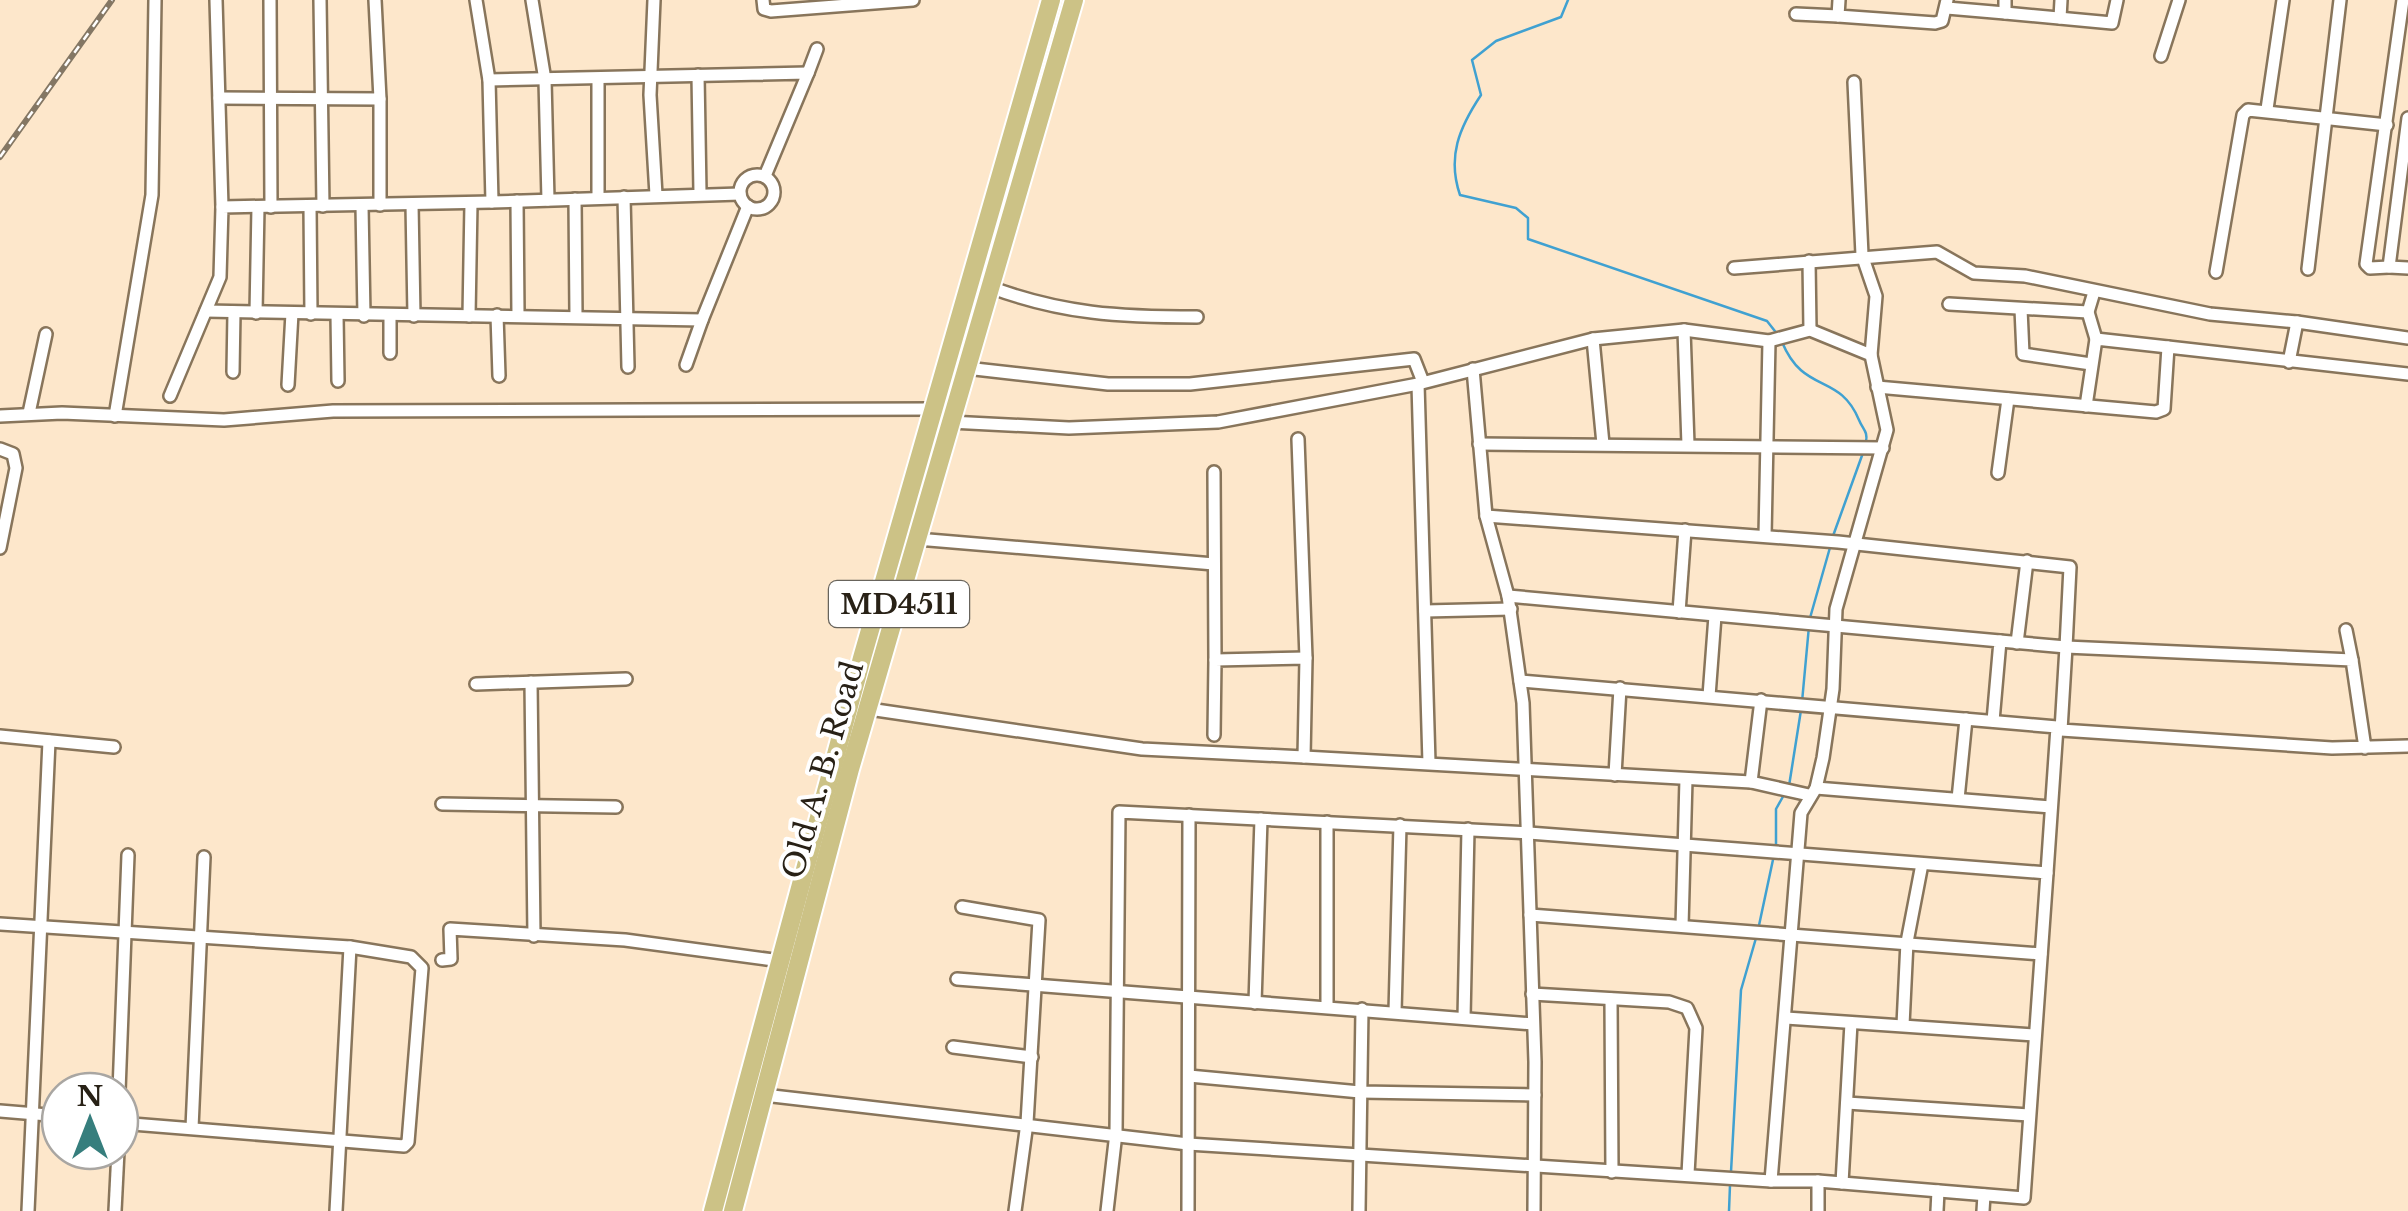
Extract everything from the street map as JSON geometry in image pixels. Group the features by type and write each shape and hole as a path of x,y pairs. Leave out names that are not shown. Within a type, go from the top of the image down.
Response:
{"main road":[{"name":"Old A. B. Road","path":"713,1211 1051,0"},
{"name":"Old A. B. Road","path":"733,1211 869,709 1074,0"},
{"path":"1036,48 1056,56"}],"street":[{"path":"115,416 152,195 155,0"},
{"path":"170,396 220,278 222,206 216,0"},
{"path":"256,312 271,99 270,0"},
{"path":"311,314 323,99 320,0"},
{"path":"375,0 380,205"},
{"path":"476,0 489,80 492,202"},
{"path":"532,0 545,80 548,200"},
{"path":"654,0 650,78 656,195"},
{"path":"762,0 764,9 770,11 913,0"},
{"path":"1838,16 1839,0"},
{"path":"2060,18 2061,0"},
{"path":"1796,14 1935,24 1942,21 1947,4 2005,6 2060,18 2112,23 2117,0"},
{"path":"2161,56 2178,0"},
{"path":"2267,109 2283,0"},
{"path":"2308,269 2340,0"},
{"path":"2393,0 2404,11 2366,264 2380,269 2408,268"},
{"path":"765,176 817,50"},
{"path":"489,80 808,72"},
{"path":"698,75 700,193"},
{"path":"598,79 598,198"},
{"path":"1771,1181 1791,934 1790,852 1812,791 1835,627 1870,447 1886,412 1871,355 1876,296 1862,256 1854,82"},
{"path":"220,98 380,99"},
{"path":"2216,272 2243,116 2248,110 2267,109 2387,125"},
{"path":"2389,267 2408,118"},
{"path":"740,194 748,177 765,176"},
{"path":"740,194 748,206 762,208 773,199 774,188 765,176"},
{"path":"222,206 362,206 740,194"},
{"path":"624,197 628,367"},
{"path":"575,199 576,316"},
{"path":"517,201 518,315"},
{"path":"469,316 471,203"},
{"path":"412,204 414,316"},
{"path":"362,206 364,316"},
{"path":"686,365 748,206"},
{"path":"1734,268 1937,252 1966,271 2025,276 2210,314 2408,338"},
{"path":"1809,260 1810,330"},
{"path":"990,287 1040,306 1083,314 1196,317"},
{"path":"2086,406 2096,339 2088,312 2094,292"},
{"path":"1949,304 2088,312"},
{"path":"2021,308 2023,354 2091,364"},
{"path":"206,311 702,320"},
{"path":"233,372 234,312"},
{"path":"288,385 292,313"},
{"path":"337,315 338,381"},
{"path":"497,315 499,376"},
{"path":"390,316 390,352"},
{"path":"2289,362 2296,322"},
{"path":"950,422 1069,428 1218,422 1420,383 1594,339 1684,330 1773,340 1810,330 1871,355"},
{"path":"1684,330 1688,445"},
{"path":"29,413 46,334"},
{"path":"1594,339 1603,444"},
{"path":"2096,339 2408,374"},
{"path":"1765,536 1773,340"},
{"path":"1877,387 2164,409 2168,347"},
{"path":"966,368 1108,384 1190,384 1414,359 1420,383 1429,763"},
{"path":"1473,369 1486,516 1509,602 1520,681 1535,1095 1534,1211"},
{"path":"1998,474 2008,399"},
{"path":"0,416 29,413 224,420 333,411 934,410"},
{"path":"1298,439 1306,658 1304,756"},
{"path":"1479,444 1870,447"},
{"path":"0,450 13,454 16,468 0,548"},
{"path":"1214,472 1214,735"},
{"path":"1486,516 1822,540 2070,567 2061,730 2364,748 2408,746"},
{"path":"1679,612 1684,530"},
{"path":"917,539 1214,564"},
{"path":"2017,643 2027,561"},
{"path":"1424,611 1509,602 1679,612 2066,647 2352,660"},
{"path":"1709,696 1716,616"},
{"path":"2346,630 2364,748"},
{"path":"1993,721 2000,641"},
{"path":"1215,660 1306,658"},
{"path":"476,684 626,679"},
{"path":"764,1095 1027,1122 1188,1144 1612,1172 1818,1181 2024,1198 2057,727 1520,681"},
{"path":"531,682 534,936"},
{"path":"1615,775 1620,688"},
{"path":"1752,782 1761,700"},
{"path":"869,709 1142,749 1752,782 1787,790 2052,806"},
{"path":"1958,799 1966,718"},
{"path":"0,736 114,747"},
{"path":"28,1211 49,741"},
{"path":"1682,926 1686,779"},
{"path":"442,804 616,807"},
{"path":"1107,1211 1116,1133 1119,812 1468,829 2047,873"},
{"path":"1188,1211 1189,816"},
{"path":"1255,1003 1261,819"},
{"path":"1327,822 1327,1007"},
{"path":"1395,1012 1400,825"},
{"path":"1464,1018 1468,829"},
{"path":"120,1071 128,855"},
{"path":"192,1128 204,857"},
{"path":"1903,1026 1907,942 1922,864"},
{"path":"962,907 1039,920 1027,1122 1014,1211"},
{"path":"1530,915 2041,954"},
{"path":"0,924 350,947 411,957 422,968 408,1142 393,1149 140,1124"},
{"path":"442,960 450,959 450,929 625,940 781,961"},
{"path":"336,1211 350,947"},
{"path":"957,978 1533,1024"},
{"path":"1532,994 1669,1002 1687,1008 1696,1028 1688,1174"},
{"path":"1612,999 1612,1172"},
{"path":"1359,1211 1362,1009"},
{"path":"1786,1018 2035,1035"},
{"path":"1842,1184 1851,1023"},
{"path":"954,1046 1032,1057"},
{"path":"1190,1076 1360,1092 1535,1095"},
{"path":"1847,1104 2029,1115"},
{"path":"0,1111 40,1114"},
{"path":"116,1211 117,1171"},
{"path":"1818,1181 1818,1211"},
{"path":"1937,1211 1938,1192"},
{"path":"1983,1211 1984,1195"}],"waterway":[{"path":"1568,0 1561,17 1496,41 1472,60 1481,95 1457,143 1455,168 1460,195 1516,208 1528,218 1528,239 1767,321 1778,335"},
{"path":"1782,342 1800,370 1832,388 1851,405 1866,433 1866,442"},
{"path":"1833,536 1864,450"},
{"path":"1810,618 1831,544"},
{"path":"1802,702 1809,626"},
{"path":"1789,786 1801,710"},
{"path":"1776,847 1776,809 1785,793"},
{"path":"1758,930 1774,855"},
{"path":"1731,1172 1741,990 1756,938"},
{"path":"1729,1211 1730,1185"}],"railway":[{"path":"0,157 112,0"}]}
